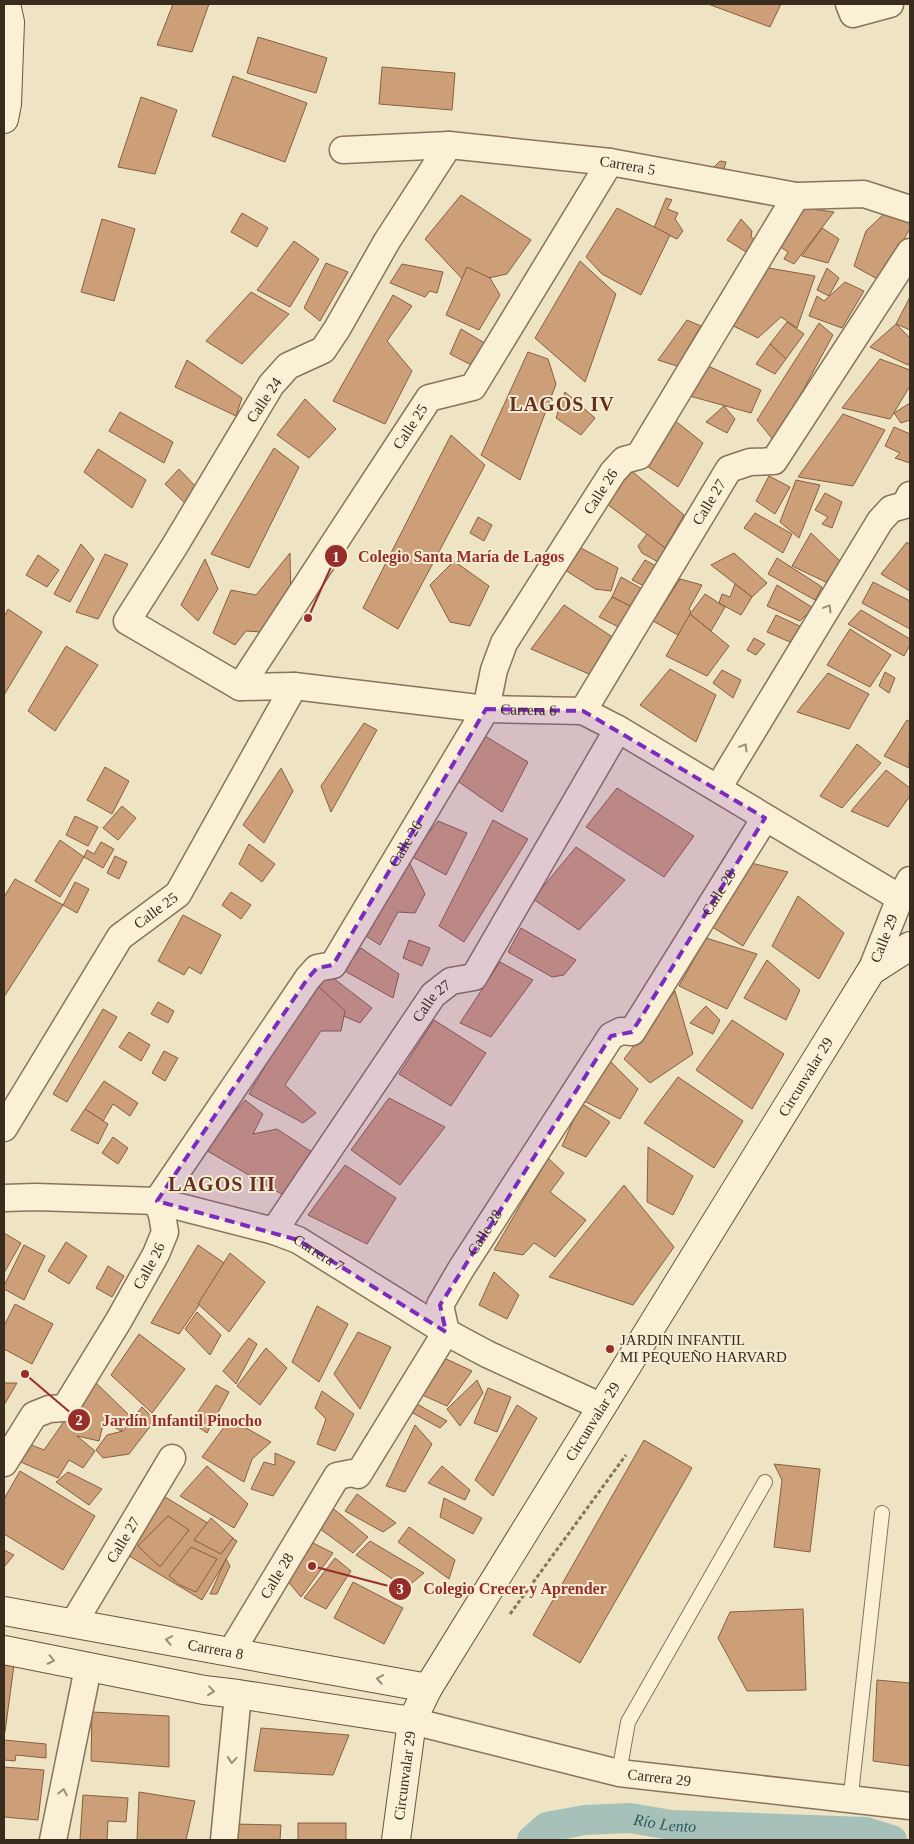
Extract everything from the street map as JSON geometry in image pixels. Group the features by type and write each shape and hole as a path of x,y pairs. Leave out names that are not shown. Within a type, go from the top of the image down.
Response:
{"street":[{"path":"4,119 7,104 10,22 6,4"},
{"path":"849,4 852,14 890,4"},
{"name":"Carrera 5","path":"343,150 449,145 610,162 796,196 864,194 910,209"},
{"name":"Calle 24","path":"240,687 128,621 272,385 288,366 323,350 387,241 449,145"},
{"name":"Calle 25","path":"240,687 429,398 473,387 610,162"},
{"name":"Calle 26","path":"4,1462 34,1415 49,1409 66,1408 156,1254 165,1232 157,1202 308,978 317,968 333,965 486,709 494,670 504,643 613,472 624,460 639,456 796,196"},
{"name":"Calle 27","path":"583,711 729,469 750,462 774,461 910,252"},
{"path":"718,788 880,521 891,509 904,505 910,495"},
{"name":"Calle 25","path":"4,1128 120,937 178,894 294,686"},
{"name":"Carrera 6","path":"240,687 294,686 486,709 583,711 618,729 765,818 905,889"},
{"name":"Calle 27","path":"274,1231 433,995 451,981 474,977 618,729"},
{"name":"Calle 28","path":"231,1652 337,1476 352,1473 358,1475 446,1332 440,1304 460,1270 611,1036 621,1031 632,1032 765,818"},
{"name":"Calle 29","path":"871,971 905,889"},
{"path":"871,971 910,946"},
{"name":"Circunvalar 29","path":"396,1840 412,1721 428,1688 871,971"},
{"name":"Carrera 7","path":"4,1198 36,1197 157,1202 274,1231 298,1240 446,1332 487,1354 602,1407"},
{"name":"Calle 27","path":"73,1624 172,1458"},
{"name":"Carrera 8","path":"4,1611 428,1688"},
{"path":"4,1650 204,1690 412,1721"},
{"path":"53,1840 88,1668"},
{"path":"224,1840 238,1694"},
{"name":"Carrera 29","path":"412,1721 619,1773 910,1806"}],"lane":[{"path":"619,1773 628,1722 765,1482"},
{"path":"851,1800 882,1513"}],"path":[{"path":"510,1614 626,1454"}],"highlighted area":[{"path":"486,709 583,711 765,818 632,1032 611,1036 440,1305 446,1332 298,1240 157,1201 308,978 317,968 333,965"}],"building":[{"path":"173,4 209,4 192,52 157,45"},
{"path":"708,4 781,4 770,27"},
{"path":"258,37 327,58 316,93 247,73"},
{"path":"382,67 455,73 452,110 379,104"},
{"path":"233,76 307,103 285,162 212,136"},
{"path":"141,97 177,110 155,174 118,167"},
{"path":"720,161 726,162 723,172 713,168"},
{"path":"461,195 531,240 507,274 466,283 425,239"},
{"path":"666,198 672,200 667,209 678,213 675,219 683,231 677,239 654,228"},
{"path":"796,207 834,212 794,264 784,259 788,252 776,244"},
{"path":"617,208 670,235 641,295 602,274 586,257"},
{"path":"889,209 910,219 910,229 879,280 854,266 866,231"},
{"path":"242,213 268,228 257,247 231,232"},
{"path":"102,219 135,229 114,301 81,292"},
{"path":"741,219 752,231 751,237 761,244 754,257 727,240"},
{"path":"822,228 839,239 828,263 802,256"},
{"path":"294,241 319,259 290,307 257,290"},
{"path":"580,261 616,294 585,382 535,338"},
{"path":"326,263 348,272 320,321 304,308"},
{"path":"402,264 443,272 437,293 430,291 425,297 390,283"},
{"path":"757,266 815,276 797,328 781,317 758,338 717,318"},
{"path":"467,267 490,278 500,295 479,330 446,315"},
{"path":"827,268 839,278 829,296 817,290"},
{"path":"845,282 864,291 842,328 809,316 817,296 824,301"},
{"path":"251,292 289,314 242,364 206,341"},
{"path":"393,295 412,306 387,341 412,371 385,424 333,401"},
{"path":"910,297 910,330 896,324"},
{"path":"687,320 701,326 689,346 694,351 683,368 658,360"},
{"path":"787,322 804,334 786,359 770,344"},
{"path":"819,323 833,335 775,442 757,420"},
{"path":"896,324 910,338 910,361 908,365 870,347"},
{"path":"461,329 493,348 481,370 450,354"},
{"path":"770,344 786,359 775,374 756,364"},
{"path":"528,352 548,359 556,384 520,480 481,455"},
{"path":"880,359 910,370 910,386 890,419 842,408"},
{"path":"187,360 242,398 236,416 175,387"},
{"path":"697,361 761,390 751,413 686,395"},
{"path":"565,392 595,418 581,435 556,418"},
{"path":"305,399 336,429 309,458 277,435"},
{"path":"910,403 910,420 901,423 894,413"},
{"path":"724,406 735,419 727,433 706,422"},
{"path":"663,411 703,443 678,487 641,462"},
{"path":"120,412 173,442 164,463 109,431"},
{"path":"843,414 885,430 853,486 798,477"},
{"path":"894,427 910,434 910,463 895,458 900,453 885,446"},
{"path":"451,435 485,465 398,629 363,608"},
{"path":"274,448 299,467 249,568 211,554"},
{"path":"98,449 146,480 132,508 84,472"},
{"path":"627,467 684,515 665,548 607,504"},
{"path":"179,469 199,490 189,507 165,484"},
{"path":"769,476 790,487 775,514 756,501"},
{"path":"796,480 820,485 799,538 780,522"},
{"path":"825,493 842,502 832,528 822,524 828,517 815,510"},
{"path":"755,513 792,534 783,553 744,528"},
{"path":"478,517 492,525 484,541 470,533"},
{"path":"811,533 840,561 830,584 792,566"},
{"path":"647,534 674,555 669,568 642,553 638,546"},
{"path":"570,542 618,568 611,591 595,589 557,565"},
{"path":"907,542 910,545 910,591 881,574"},
{"path":"81,544 94,559 70,602 54,594"},
{"path":"290,553 291,608 276,633 246,631 235,645 213,633 231,590 256,595"},
{"path":"734,553 767,583 752,597 711,565"},
{"path":"105,554 128,564 98,619 76,612"},
{"path":"38,555 59,570 47,587 26,575"},
{"path":"777,558 822,587 815,600 768,574"},
{"path":"205,559 218,589 198,621 181,605"},
{"path":"645,560 665,571 654,591 632,580"},
{"path":"454,561 489,586 470,626 450,622 430,585"},
{"path":"621,577 651,594 640,611 612,597"},
{"path":"680,579 702,585 689,609 694,617 678,635 653,621"},
{"path":"873,582 910,601 910,629 862,603"},
{"path":"735,584 752,597 741,615 719,603 722,594 730,597"},
{"path":"777,585 813,608 800,621 767,606"},
{"path":"705,594 725,607 711,631 690,614"},
{"path":"612,597 640,611 628,632 599,617"},
{"path":"564,605 617,640 596,677 531,649"},
{"path":"8,609 42,632 4,695 4,617"},
{"path":"861,610 910,639 910,645 904,656 848,624"},
{"path":"690,614 729,646 707,676 666,656"},
{"path":"776,615 806,629 799,646 767,632"},
{"path":"850,629 891,655 870,687 827,665"},
{"path":"754,638 765,644 756,655 747,650"},
{"path":"66,646 98,665 55,731 28,711"},
{"path":"670,669 716,695 696,742 640,705"},
{"path":"722,670 741,680 733,698 713,683"},
{"path":"885,672 895,678 889,693 879,686"},
{"path":"828,673 869,694 849,729 797,712"},
{"path":"907,720 910,722 909,768 884,756"},
{"path":"364,723 377,730 331,812 321,786"},
{"path":"480,733 528,762 502,812 453,778"},
{"path":"857,744 881,763 842,808 820,796"},
{"path":"105,767 129,781 112,814 87,800"},
{"path":"281,768 293,791 264,843 243,825"},
{"path":"886,770 910,788 910,796 888,827 851,811"},
{"path":"617,788 694,836 664,877 586,827"},
{"path":"122,806 136,818 118,840 103,828"},
{"path":"75,816 98,827 88,846 66,835"},
{"path":"493,820 528,839 464,942 439,926"},
{"path":"438,821 467,833 446,875 411,856"},
{"path":"60,840 84,857 60,897 35,881"},
{"path":"101,842 114,849 103,868 84,857 87,850 94,854"},
{"path":"249,844 275,864 262,882 239,864"},
{"path":"576,847 625,880 579,930 533,899"},
{"path":"115,856 127,862 119,879 107,873"},
{"path":"408,860 425,894 415,913 398,912 380,945 358,931"},
{"path":"743,861 788,872 743,946 709,925"},
{"path":"15,879 63,905 4,997 4,897"},
{"path":"75,882 89,889 77,913 63,905"},
{"path":"231,892 251,905 241,919 222,905"},
{"path":"798,896 844,933 819,979 772,946"},
{"path":"183,915 221,935 201,974 189,967 184,975 158,961"},
{"path":"521,928 576,960 564,975 552,977 508,952"},
{"path":"706,938 757,954 727,1009 679,986"},
{"path":"409,940 430,948 422,966 403,958"},
{"path":"361,948 399,974 393,998 343,970"},
{"path":"767,960 800,990 786,1020 744,998"},
{"path":"500,962 533,980 491,1037 460,1023"},
{"path":"328,974 372,1008 360,1023 334,1012 316,990"},
{"path":"314,982 345,1011 341,1031 321,1031 285,1085 316,1113 303,1123 249,1094"},
{"path":"675,991 693,1054 650,1083 624,1059"},
{"path":"158,1002 174,1011 168,1023 151,1014"},
{"path":"706,1006 720,1020 713,1034 690,1023"},
{"path":"103,1009 117,1017 67,1102 53,1094"},
{"path":"434,1020 486,1053 451,1106 399,1074"},
{"path":"732,1020 784,1054 752,1109 696,1070"},
{"path":"129,1032 150,1045 141,1061 119,1047"},
{"path":"164,1051 178,1058 165,1081 152,1073"},
{"path":"610,1061 638,1089 620,1119 584,1101"},
{"path":"678,1077 743,1121 714,1168 644,1123"},
{"path":"104,1081 138,1103 130,1116 113,1104 103,1121 85,1109"},
{"path":"389,1098 445,1127 400,1185 351,1150"},
{"path":"245,1100 263,1114 253,1134 277,1129 315,1154 290,1199 204,1149"},
{"path":"581,1103 610,1122 586,1157 562,1146"},
{"path":"85,1109 108,1124 98,1144 71,1130"},
{"path":"113,1137 128,1148 118,1164 102,1153"},
{"path":"648,1147 693,1176 673,1215 647,1202"},
{"path":"548,1158 564,1173 550,1192 586,1220 555,1257 534,1243 523,1255 494,1250"},
{"path":"345,1165 396,1198 367,1244 308,1215"},
{"path":"624,1185 674,1247 633,1305 549,1277"},
{"path":"4,1233 21,1243 4,1273"},
{"path":"66,1242 87,1256 69,1284 48,1271"},
{"path":"24,1245 45,1256 24,1300 4,1289 4,1286"},
{"path":"198,1245 227,1265 179,1334 151,1323"},
{"path":"230,1253 265,1282 229,1332 198,1304"},
{"path":"108,1266 124,1276 112,1297 96,1288"},
{"path":"494,1272 519,1295 507,1319 479,1305"},
{"path":"15,1304 53,1324 32,1364 4,1349 4,1326"},
{"path":"317,1306 348,1324 319,1382 292,1362"},
{"path":"197,1312 221,1335 210,1355 185,1329"},
{"path":"358,1332 391,1347 360,1409 334,1374"},
{"path":"139,1334 185,1369 152,1413 111,1375"},
{"path":"249,1338 257,1344 236,1384 223,1371"},
{"path":"266,1348 287,1368 260,1405 237,1386"},
{"path":"442,1357 472,1371 447,1406 420,1394"},
{"path":"93,1380 130,1416 121,1431 104,1421 99,1441 77,1436 95,1451 83,1468 69,1460 58,1478 16,1460 29,1444 44,1450"},
{"path":"477,1380 483,1393 460,1426 447,1409"},
{"path":"4,1383 17,1383 4,1405"},
{"path":"216,1385 229,1392 207,1433 191,1422"},
{"path":"488,1388 511,1397 497,1432 474,1423"},
{"path":"322,1391 354,1414 335,1451 317,1444 326,1419 315,1408"},
{"path":"417,1404 447,1421 440,1428 411,1412"},
{"path":"517,1405 537,1418 493,1496 475,1480"},
{"path":"142,1407 155,1420 129,1454 103,1458 96,1450 107,1435 123,1431"},
{"path":"230,1419 271,1442 252,1459 244,1482 202,1457"},
{"path":"415,1425 432,1444 405,1492 386,1486"},
{"path":"644,1440 692,1468 580,1663 533,1635"},
{"path":"275,1453 295,1462 273,1496 251,1489 264,1462 275,1465"},
{"path":"774,1464 820,1469 810,1552 774,1547 782,1480"},
{"path":"207,1466 248,1504 234,1528 180,1496"},
{"path":"442,1466 470,1490 465,1500 428,1483"},
{"path":"20,1471 95,1516 63,1570 4,1534 4,1499"},
{"path":"68,1472 102,1489 89,1505 56,1482"},
{"path":"357,1494 396,1523 383,1532 345,1511"},
{"path":"162,1495 237,1541 202,1600 126,1554"},
{"path":"444,1498 482,1518 473,1534 440,1517"},
{"path":"330,1506 368,1537 353,1553 312,1523"},
{"path":"168,1516 189,1530 160,1567 138,1546"},
{"path":"211,1518 233,1538 221,1554 194,1540"},
{"path":"409,1527 455,1560 449,1579 398,1542"},
{"path":"309,1541 333,1553 301,1597 286,1579"},
{"path":"370,1541 424,1573 406,1588 356,1555"},
{"path":"191,1547 217,1559 196,1592 180,1585 169,1576"},
{"path":"4,1550 14,1555 4,1567"},
{"path":"335,1558 351,1571 326,1609 304,1598"},
{"path":"226,1559 230,1566 217,1594 210,1594"},
{"path":"353,1582 403,1608 384,1644 334,1618"},
{"path":"803,1609 806,1690 747,1691 718,1638 730,1612"},
{"path":"4,1664 14,1665 5,1732 4,1732"},
{"path":"877,1680 910,1683 910,1766 873,1761"},
{"path":"92,1712 169,1716 169,1767 91,1761"},
{"path":"261,1728 349,1735 333,1775 254,1771"},
{"path":"4,1740 46,1744 46,1758 16,1755 15,1761 4,1760"},
{"path":"4,1767 44,1770 38,1820 4,1817"},
{"path":"139,1792 195,1801 186,1840 137,1840"},
{"path":"83,1795 128,1798 126,1822 108,1821 107,1840 80,1840"},
{"path":"298,1823 346,1823 346,1840 298,1840"},
{"path":"233,1824 281,1825 280,1840 233,1840"}],"waterway":[{"name":"Río Lento","path":"532,1840 547,1827 585,1820 630,1818 671,1825 866,1832 892,1840"}],"place":[{"name":"Colegio Santa María de Lagos","path":"308,618"},
{"name":"JARDIN INFANTIL MI PEQUEÑO HARVARD","path":"610,1349"},
{"name":"Jardín Infantil Pinocho","path":"25,1374"},
{"name":"Colegio Crecer y Aprender","path":"312,1566"}],"district":[{"name":"LAGOS IV","path":"562,404"},
{"name":"LAGOS III","path":"222,1184"}]}
